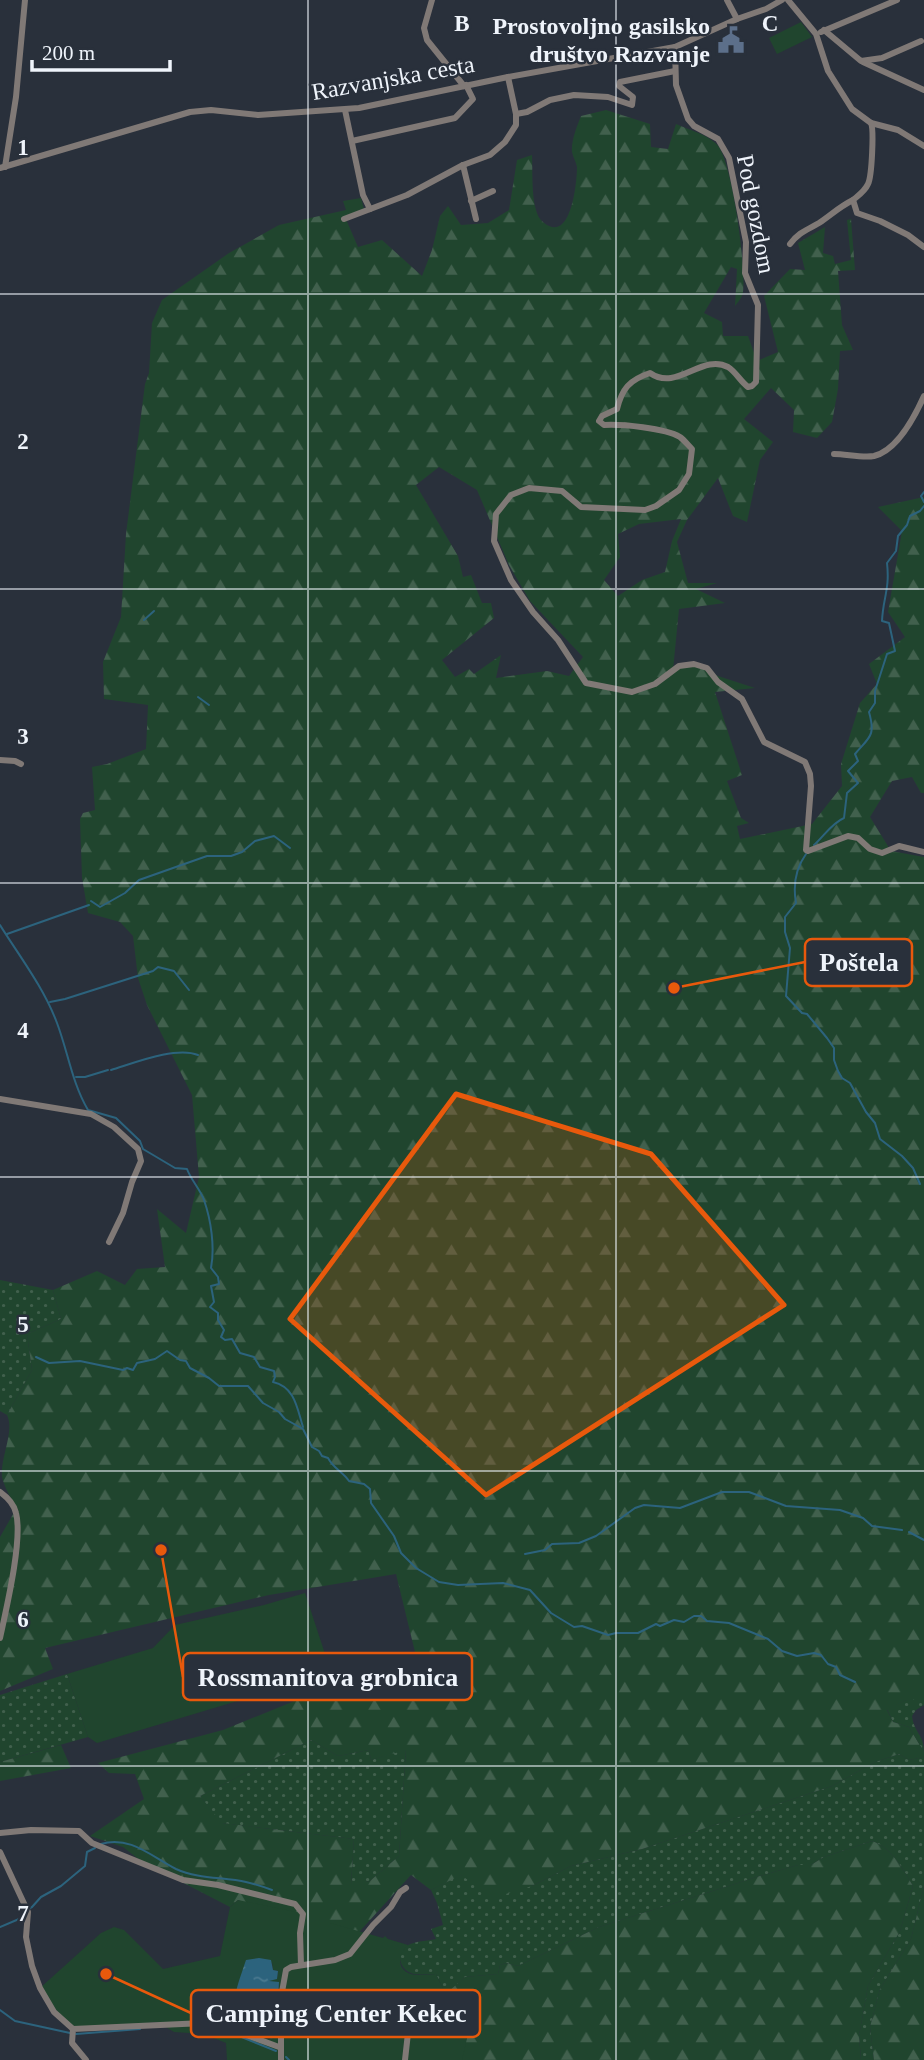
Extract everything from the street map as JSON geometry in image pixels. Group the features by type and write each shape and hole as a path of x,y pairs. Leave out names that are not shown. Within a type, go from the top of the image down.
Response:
{"street":[{"path":"3,168 16,97 25,0"},
{"path":"352,141 455,118 473,99 427,40 424,28 432,0"},
{"path":"727,0 737,19"},
{"name":"Razvanjska cesta","path":"3,168 190,112 211,110 258,115 345,110 675,47 782,0"},
{"path":"788,0 816,34 835,83 852,109 871,123 898,130 924,146"},
{"path":"816,34 897,0"},
{"path":"824,30 861,61 924,90"},
{"path":"861,61 882,58 921,41"},
{"name":"Pod gozdom","path":"675,47 676,85 685,104 688,119 694,126 718,139 729,158 746,242 745,273 758,305 756,382 748,387 726,366 714,364 671,379 657,378 650,373 638,377 622,392 617,409 602,416 599,421 604,425 615,424 668,432 681,438 692,449 689,474 680,490 645,510 581,507 562,491 529,488 511,495 496,514 494,541 511,580 533,612 558,640 580,678 594,686 632,692 655,684 679,666 694,664 707,668 718,682 742,699 764,742 805,762 811,786 807,851 848,836 858,838 870,849 882,853 899,846 924,852"},
{"path":"516,114 567,96 608,97 632,105 633,97 619,86 620,82 675,71"},
{"path":"344,219 407,195 490,155 505,142 516,125 509,77"},
{"path":"345,110 363,195 370,209"},
{"path":"790,244 807,227 818,223 866,189 874,130 871,123"},
{"path":"463,166 476,219"},
{"path":"471,201 493,191"},
{"path":"853,200 857,213 880,220 924,247"},
{"path":"834,454 872,456 880,453 910,425 924,396"},
{"path":"0,760 21,764"},
{"path":"0,1099 91,1114 114,1127 138,1149 141,1161 123,1213 109,1242"},
{"path":"0,1492 13,1505 17,1522 14,1563 0,1638"},
{"path":"0,1833 30,1830 79,1831 92,1843 183,1880 218,1885 295,1904 303,1914 300,1933 301,1965"},
{"path":"0,1852 28,1912 26,1937 40,1988 54,2012 72,2032 75,2048 86,2060"},
{"path":"281,2060 279,2047 284,1974 291,1967 335,1960 350,1954 406,1888"},
{"path":"281,2025 325,2010 395,2001 402,2005 409,2024 405,2060"},
{"path":"72,2032 179,2023 216,2025 279,2047"}],"highlighted area":[{"path":"456,1094 651,1154 784,1305 486,1495 290,1319"}],"green space":[{"path":"801,22 812,37 777,54 769,38"},
{"path":"606,110 650,124 651,147 668,149 676,124 705,136 719,147 729,175 737,218 743,292 735,306 737,269 731,267 704,313 722,322 723,336 748,336 757,361 778,352 764,296 790,269 805,270 798,243 825,227 823,253 833,256 835,264 851,260 847,220 851,219 855,270 838,271 842,325 853,350 840,351 838,389 832,422 817,438 793,432 794,410 771,388 744,419 773,442 760,460 747,522 733,516 718,478 687,520 677,542 688,583 717,583 696,589 725,603 679,609 673,670 693,663 718,676 755,688 715,692 742,775 727,781 741,818 749,823 737,826 740,839 812,824 842,786 841,764 860,703 877,684 869,664 905,637 888,612 902,531 878,507 924,497 924,793 921,793 912,777 892,781 870,817 891,851 924,857 924,1700 906,1700 887,1710 893,1722 909,1727 924,1752 924,1757 909,1760 899,1754 875,1762 832,1786 642,1849 571,1866 532,1886 493,1898 461,1875 431,1890 411,1875 350,1942 238,1900 230,1907 141,1861 123,1847 90,1836 144,1799 135,1774 109,1773 98,1763 223,1730 415,1652 396,1574 269,1595 45,1648 53,1669 0,1691 0,1537 16,1509 3,1481 2,1469 9,1429 7,1415 32,1370 27,1334 61,1319 53,1290 97,1271 125,1285 137,1269 165,1267 157,1209 186,1233 199,1177 192,1095 147,1005 138,978 133,936 120,922 88,913 82,878 80,819 83,813 95,810 92,767 146,749 148,705 104,699 103,662 121,617 126,534 145,384 149,373 152,323 162,300 229,253 279,225 346,210 343,201 361,198 364,209 345,217 358,247 382,240 422,276 432,250 440,216 448,206 461,225 488,223 509,210 517,160 532,155 536,210 543,222 552,227 560,226 566,219 574,197 577,167 572,148 581,116","holes":["439,467 477,490 509,565 530,601 583,657 569,676 547,671 496,678 501,655 474,674 469,669 455,677 442,660 494,618 491,603 482,603 471,575 463,577 458,556 416,485","681,519 672,541 665,572 642,580 618,596 604,580 620,557 618,534 639,524","311,1740 338,1756 369,1750 371,1760 406,1750 399,1856 370,1881 351,1884 354,1839 222,1823 200,1796"]},
{"path":"0,1280 53,1290 61,1319 27,1334 32,1370 7,1415 0,1411"},
{"path":"305,1593 330,1669 274,1690 97,1743 88,1737 67,1674 153,1648 175,1625"},
{"path":"67,1674 88,1737 0,1762 0,1695"},
{"path":"906,1700 924,1700 924,1705 912,1716 924,1752 909,1727 893,1722 887,1709"},
{"path":"311,1740 338,1756 369,1750 371,1760 406,1749 399,1856 370,1881 351,1885 354,1839 221,1823 200,1796"},
{"path":"61,1745 71,1768 0,1781 0,1762"},
{"path":"899,1754 909,1760 924,1757 924,1886 911,1939 880,1989 870,2027 874,2060 861,2060 859,2036 868,1986 900,1931 913,1886 891,1854 872,1841 824,1857 811,1865 798,1865 760,1876 599,1927 518,1966 506,1963 500,1965 498,1974 465,1977 446,1995 436,1974 414,1974 402,1966 400,1957 404,1948 414,1943 436,1939 431,1929 443,1925 431,1890 460,1875 532,1886 571,1866 642,1849 832,1786 875,1762"},
{"path":"872,1841 891,1854 913,1886 900,1931 868,1986 859,2036 861,2060 460,2060 470,2021 422,2015 465,1977 498,1974 500,1965 506,1963 518,1966 599,1927 760,1876 798,1865 811,1865 824,1857"},
{"path":"924,1886 924,2060 874,2060 870,2027 880,1989 911,1939"},
{"path":"238,1900 306,1914 303,1923 330,1923 383,1938 385,1936 408,1945 400,1961 403,1969 414,1975 436,1974 446,1995 423,2015 471,2021 462,2060 227,2060 226,2043 204,2034 174,2032 158,2022 73,2029 40,1988 101,1933 114,1927 124,1930 163,1969 220,1956 230,1907","holes":["272,1962 273,1970 278,1971 277,1979 269,1981 279,1983 274,2038 268,2039 240,2018"]}],"water":[{"path":"246,1960 271,1960 273,1970 278,1971 277,1979 269,1981 279,1982 274,2038 263,2036 254,2030 239,2014 236,2006 236,1990"}],"waterway":[{"path":"924,492 921,496 924,502"},
{"path":"814,845 844,818 847,793 858,783 848,771 858,761 855,754 870,736 872,727 869,712 875,703 875,691 887,654 895,651 889,623 882,621 888,580 887,563 896,551 898,536 910,516 924,506"},
{"path":"144,620 154,611"},
{"path":"198,697 209,705"},
{"path":"91,901 100,907 125,893 139,880 207,856 231,856 242,852 255,841 274,836 290,848"},
{"path":"806,854 796,877 796,903 785,917 785,932 790,948 786,996 802,1013 807,1014 827,1038 834,1048 838,1071 842,1078 850,1083 875,1123 880,1139 913,1168 920,1184"},
{"path":"7,934 89,905"},
{"path":"0,925 52,1010 78,1089 88,1110 116,1118 140,1141 143,1149 175,1168 187,1169 202,1196 209,1216 211,1268 218,1277 219,1284 211,1286 214,1302 210,1307 218,1313 218,1320 224,1330 221,1337 225,1340 232,1339 240,1353 254,1357 260,1367 274,1371 273,1382 291,1393 303,1427"},
{"path":"50,1002 153,971 158,967 174,971 189,990"},
{"path":"111,1070 167,1054 198,1055"},
{"path":"76,1077 108,1070"},
{"path":"36,1357 49,1363 80,1361 133,1370 137,1363 155,1359 167,1351 186,1361 190,1368 219,1386 248,1386 263,1403 303,1429 312,1447 328,1458 349,1481 364,1484 370,1489 371,1503 394,1536 401,1553 416,1568 439,1582 458,1585 503,1583 530,1590 551,1613 574,1627 582,1626 608,1635 638,1633 656,1624 660,1626 674,1620 684,1622 694,1616 701,1616 707,1621 729,1623 768,1639 782,1651 797,1656 814,1653 821,1655 828,1664 836,1667 840,1675 855,1682"},
{"path":"525,1554 545,1550 552,1544 579,1543 596,1536 635,1508 644,1505 680,1508 722,1492 749,1492 786,1506 840,1510 863,1518 872,1526 902,1530"},
{"path":"909,1532 924,1540"},
{"path":"101,1844 122,1842 184,1872 246,1882 272,1890"},
{"path":"28,1909 85,1866 87,1852 95,1848"},
{"path":"0,1927 19,1919 23,1914"},
{"path":"0,2010 15,2021 70,2033"},
{"path":"219,2028 276,2051"},
{"path":"76,2034 140,2029"},
{"path":"286,2057 289,2060"}],"place":[{"name":"Prostovoljno gasilsko društvo Razvanje","path":"731,40"},
{"name":"Poštela","path":"674,988"},
{"name":"Rossmanitova grobnica","path":"161,1550"},
{"name":"Camping Center Kekec","path":"106,1974"}]}
